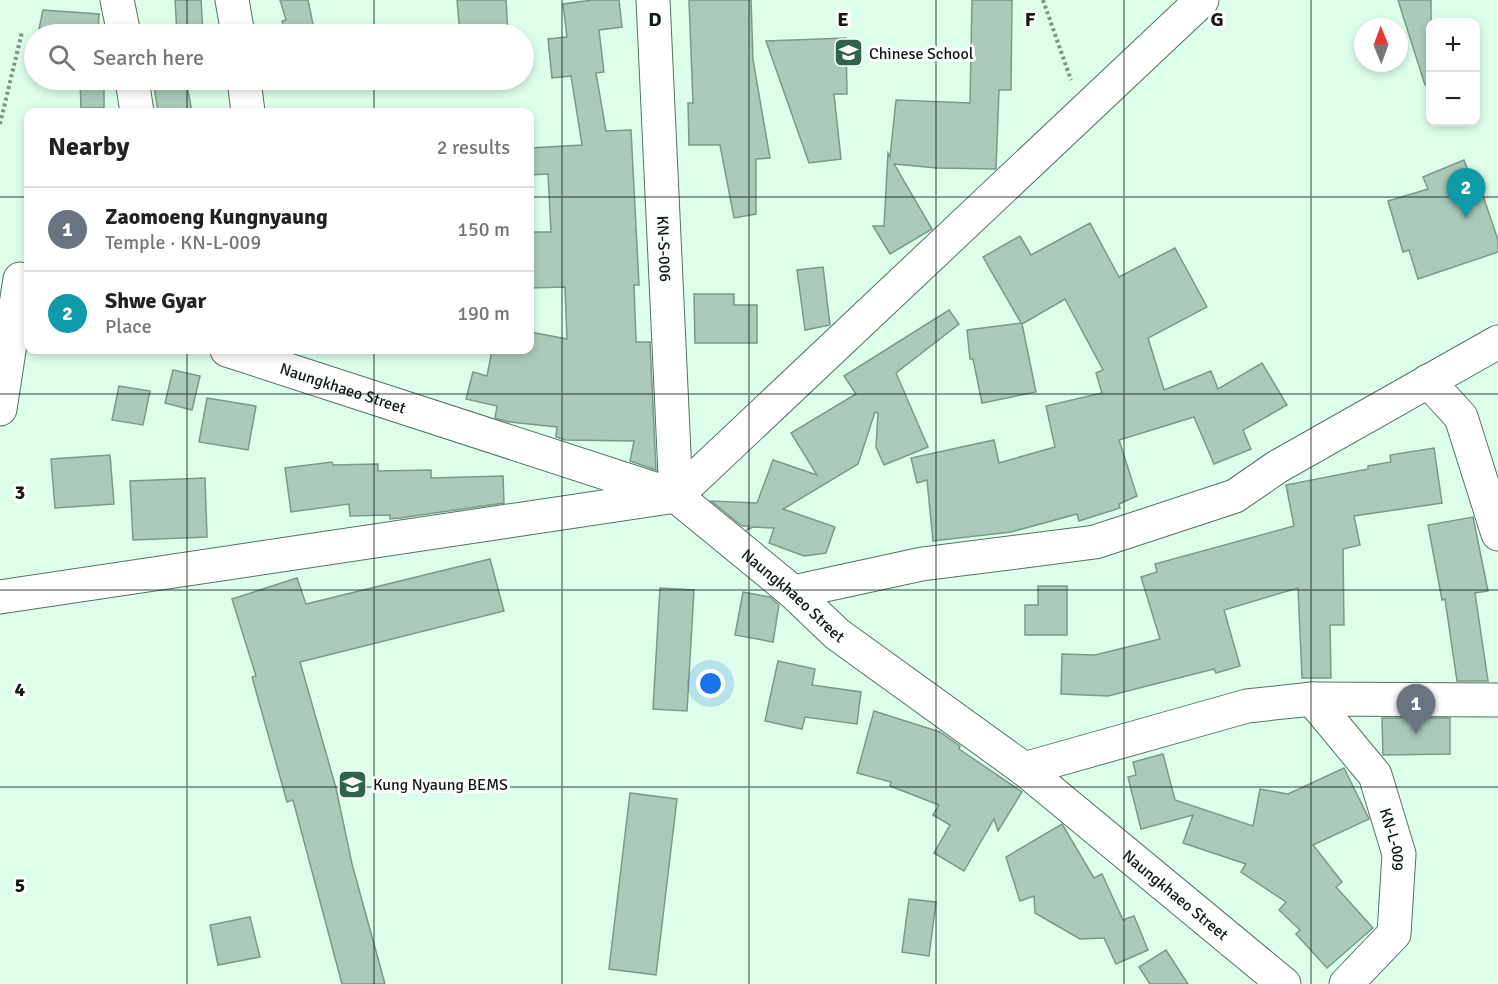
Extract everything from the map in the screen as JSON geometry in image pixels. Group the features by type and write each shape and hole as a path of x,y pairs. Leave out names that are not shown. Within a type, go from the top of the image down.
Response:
{"street":[{"path":"117,0 122,24"},
{"path":"232,0 236,24"},
{"name":"KN-S-006","path":"653,0 676,496"},
{"path":"0,597 676,496 1202,0"},
{"path":"134,90 136,108"},
{"path":"245,90 248,108"},
{"path":"0,409 16,277"},
{"path":"793,592 922,564 1095,542 1235,496 1277,467 1498,342"},
{"name":"Naungkhaeo Street","path":"269,356 676,496 793,592 837,634 1024,769 1284,984"},
{"path":"1428,381 1461,417 1498,534"},
{"path":"1024,769 1247,706 1312,699 1498,700"},
{"name":"KN-L-009","path":"1312,699 1375,775 1399,854 1394,934 1346,984"}],"path":[{"path":"1043,0 1082,112"},
{"path":"0,124 22,32"}],"building":[{"path":"175,0 201,0 202,24 176,24"},
{"path":"280,0 308,0 313,24 283,24 282,21 286,20"},
{"path":"457,0 506,0 507,24 459,24"},
{"path":"593,0 619,0 622,27 599,30 604,72 596,73 606,131 631,130 639,285 634,285 636,342 650,342 656,470 630,461 634,441 565,440 556,437 557,427 510,422 495,418 497,406 466,399 473,372 487,376 491,354 534,354 534,333 567,339 565,287 534,288 534,232 551,232 548,174 534,175 534,148 582,145 571,76 552,78 548,39 567,37 563,4"},
{"path":"689,0 751,0 753,60 770,158 756,159 756,214 734,218 720,145 689,145 688,103 693,103"},
{"path":"972,0 1012,0 1011,90 999,90 996,169 937,168 894,164 932,229 890,254 873,226 884,226 888,153 890,157 896,100 970,103"},
{"path":"1398,0 1431,0 1431,18 1426,18 1426,85 1408,31 1408,18 1404,18"},
{"path":"43,10 99,14 98,24 40,24"},
{"path":"846,38 847,94 834,94 841,159 809,163 766,41"},
{"path":"80,90 104,90 104,108 81,108"},
{"path":"155,90 188,90 191,108 157,108"},
{"path":"1464,160 1473,183 1478,181 1498,240 1498,252 1418,279 1409,250 1403,252 1388,201 1428,189 1423,177"},
{"path":"1090,223 1119,277 1175,248 1207,307 1148,338 1164,390 1211,371 1218,389 1262,363 1287,405 1243,430 1251,449 1214,464 1194,417 1119,440 1137,496 1119,504 1120,508 1079,521 1077,514 1011,532 933,541 927,480 917,483 911,458 994,440 999,463 1055,447 1046,406 1102,393 1096,373 1103,370 1065,299 1022,324 1036,392 982,403 973,359 970,359 967,330 1021,323 983,257 1020,236 1031,255"},
{"path":"823,267 830,325 805,330 797,270"},
{"path":"694,294 734,294 734,305 757,305 757,343 695,343"},
{"path":"949,310 959,324 896,373 928,447 884,465 876,447 878,413 875,412 858,464 783,509 835,527 826,553 804,556 769,543 774,528 753,527 747,530 749,526 742,526 711,501 757,503 773,460 817,475 791,433 856,394 844,376"},
{"path":"173,370 200,376 192,410 165,403"},
{"path":"119,386 150,391 143,425 112,420"},
{"path":"207,398 256,406 248,450 199,442"},
{"path":"1434,448 1442,503 1354,516 1360,545 1343,549 1344,625 1330,625 1331,678 1302,678 1298,588 1224,610 1240,666 1216,673 1214,669 1108,696 1061,694 1062,654 1095,655 1160,639 1141,577 1157,572 1155,564 1294,526 1286,485 1368,469 1368,466 1391,462 1390,455"},
{"path":"110,455 114,504 55,508 51,459"},
{"path":"332,462 333,465 378,464 378,471 431,470 431,478 503,476 504,503 390,519 390,515 350,516 349,504 291,512 285,468"},
{"path":"205,478 207,537 133,540 130,481"},
{"path":"1473,517 1488,591 1475,593 1488,681 1457,681 1445,599 1442,600 1428,525"},
{"path":"490,559 504,611 300,662 336,788 352,864 385,984 342,984 293,800 287,802 252,677 256,676 232,599 297,578 306,604"},
{"path":"1038,586 1067,586 1067,635 1025,635 1025,605 1038,605"},
{"path":"660,588 694,590 687,711 653,709"},
{"path":"743,592 770,597 779,605 773,642 735,635"},
{"path":"778,661 815,669 812,685 861,692 857,724 805,717 802,729 765,721"},
{"path":"874,711 940,732 960,746 959,749 1022,792 998,831 994,819 964,871 934,853 950,825 933,815 939,805 890,786 891,782 857,773"},
{"path":"1382,718 1450,718 1450,754 1383,755"},
{"path":"1163,754 1175,800 1253,826 1260,789 1288,794 1344,768 1369,819 1313,845 1342,882 1336,887 1373,928 1327,968 1296,934 1300,930 1279,910 1286,902 1241,872 1246,864 1183,843 1193,815 1141,829 1128,777 1136,775 1133,762"},
{"path":"630,793 677,799 656,975 609,969"},
{"path":"1062,824 1094,878 1102,874 1123,920 1134,916 1148,950 1116,964 1104,938 1080,939 1035,913 1034,896 1020,901 1006,857"},
{"path":"909,899 936,902 929,956 902,952"},
{"path":"250,917 260,957 218,965 210,925"},
{"path":"1166,950 1188,984 1150,984 1139,967"}],"place":[{"name":"Chinese School","path":"848,53"},
{"name":"Shwe Gyar","path":"1466,218"},
{"name":"Zaomoeng Kungnyaung","path":"1416,734"},
{"name":"Kung Nyaung BEMS","path":"352,784"}]}
